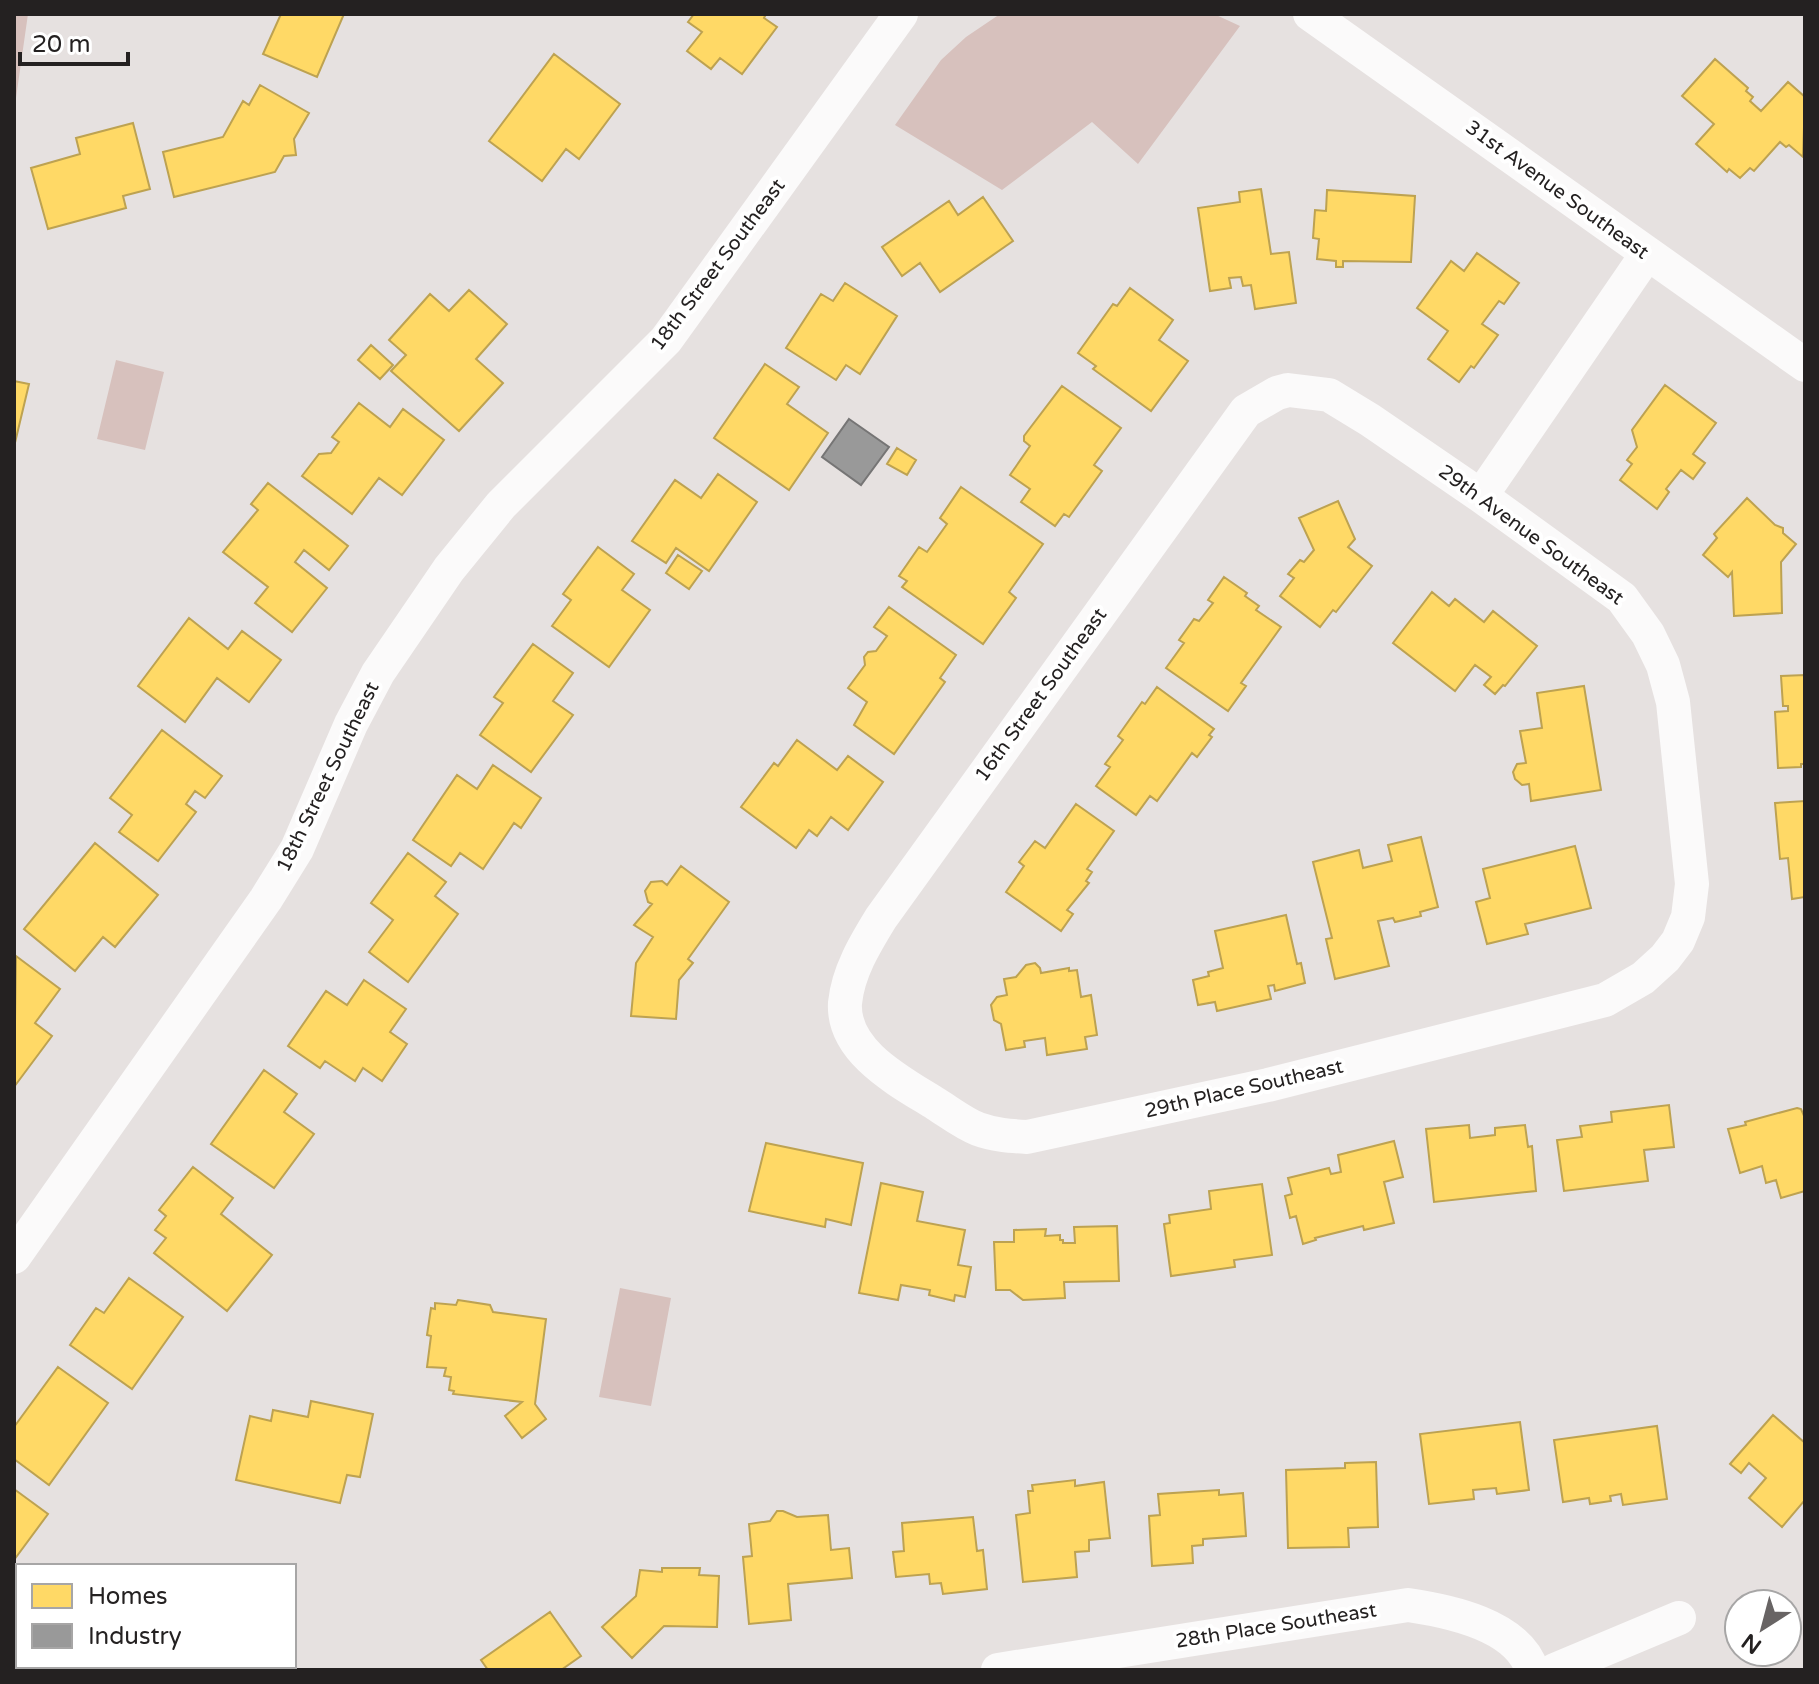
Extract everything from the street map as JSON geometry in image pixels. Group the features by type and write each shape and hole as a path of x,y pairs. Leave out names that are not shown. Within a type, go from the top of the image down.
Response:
{"street":[{"name":"18th Street Southeast","path":"14,1257 266,899 297,849 351,724 378,673 449,569 511,495 666,340 901,14"},
{"name":"31st Avenue Southeast","path":"1310,14 1805,365"},
{"path":"1481,496 1647,254"},
{"name":"29th Avenue Southeast","path":"1277,393 1307,390 1329,395 1481,496 1622,598 1648,634 1663,665 1673,702 1692,884 1688,917 1678,941 1665,958"},
{"name":"16th Street Southeast","path":"848,1021 845,1004 859,954 881,918 1246,411 1277,393"},
{"name":"29th Place Southeast","path":"848,1021 863,1050 891,1076 976,1128 995,1134 1027,1137 1268,1085 1605,1000 1643,978 1665,958"},
{"name":"28th Place Southeast","path":"1014,1669 1408,1605 1451,1611 1501,1634 1518,1646 1532,1670"},
{"path":"1555,1670 1679,1618"}],"shaded area":[{"path":"14,14 28,14 14,112"},
{"path":"1000,14 1214,14 1240,26 1138,164 1092,122 1002,190 895,125 941,60 966,37"},
{"path":"116,360 164,372 145,450 97,439"},
{"path":"620,1288 671,1298 651,1406 599,1397"}],"building: Homes":[{"path":"281,14 344,14 317,77 263,54"},
{"path":"694,14 766,14 764,18 777,27 742,74 720,58 711,69 687,51 702,32 688,22"},
{"path":"554,54 620,104 579,159 566,149 542,181 489,141"},
{"path":"1715,59 1748,88 1746,91 1753,97 1750,101 1761,111 1788,82 1805,97 1803,157 1789,145 1786,147 1780,142 1754,171 1750,168 1740,178 1729,169 1727,172 1696,144 1714,124 1682,96"},
{"path":"260,85 309,113 294,139 296,155 284,156 275,172 174,197 163,152 223,137 243,101 249,105"},
{"path":"133,123 150,189 123,196 126,208 48,229 31,168 80,154 76,138"},
{"path":"1261,189 1271,254 1289,252 1296,303 1255,309 1251,285 1243,286 1241,277 1229,278 1231,288 1210,291 1198,208 1240,202 1239,192"},
{"path":"1327,190 1415,196 1411,262 1343,261 1343,267 1336,267 1336,261 1317,259 1319,239 1313,238 1315,210 1326,211"},
{"path":"983,197 1013,241 940,292 920,263 902,276 882,247 949,201 958,215"},
{"path":"1477,253 1519,283 1504,304 1499,301 1482,324 1498,335 1474,368 1471,366 1459,382 1428,359 1448,331 1417,308 1451,261 1464,271"},
{"path":"845,283 897,316 860,374 846,365 836,380 786,348 821,294 833,301"},
{"path":"1130,288 1173,320 1159,340 1188,361 1151,411 1093,369 1096,366 1078,353 1113,304 1117,306"},
{"path":"469,290 507,324 476,359 503,383 459,431 391,371 406,355 389,340 430,294 449,311"},
{"path":"371,345 393,365 380,379 358,360"},
{"path":"765,364 799,387 787,404 828,433 789,490 714,438"},
{"path":"14,381 29,384 14,447"},
{"path":"1665,385 1716,423 1693,454 1705,463 1693,479 1681,470 1666,489 1669,492 1657,509 1620,480 1632,464 1627,460 1637,447 1632,430"},
{"path":"1062,386 1121,428 1094,465 1102,471 1069,517 1064,514 1055,526 1021,502 1030,489 1010,475 1030,446 1024,441 1024,436"},
{"path":"359,403 390,427 403,409 444,440 402,495 379,478 352,514 302,476 319,454 331,453 339,442 332,437"},
{"path":"897,448 916,460 907,475 887,464"},
{"path":"718,474 757,502 709,571 676,548 666,563 632,541 675,480 701,498"},
{"path":"268,483 348,546 329,570 304,550 295,562 327,588 292,632 255,603 268,587 223,552 258,510 251,504"},
{"path":"961,487 1043,544 1009,592 1016,598 983,644 902,587 907,581 899,576 919,547 927,552 947,524 940,518"},
{"path":"1747,498 1775,525 1783,528 1783,533 1796,544 1781,562 1782,613 1734,616 1732,572 1728,577 1703,555 1717,538 1714,534"},
{"path":"1338,501 1355,539 1348,547 1372,566 1336,612 1333,610 1320,627 1280,596 1294,578 1288,574 1314,550 1299,518"},
{"path":"598,547 634,574 622,590 650,610 609,667 552,626 571,600 563,594"},
{"path":"678,555 702,571 689,589 666,573"},
{"path":"1224,577 1247,593 1245,596 1259,606 1256,610 1281,627 1241,683 1246,686 1228,711 1166,668 1184,643 1179,640 1194,619 1199,621 1213,603 1208,600"},
{"path":"1432,592 1449,606 1455,599 1484,622 1493,611 1537,646 1495,694 1484,685 1491,677 1475,665 1455,691 1393,643"},
{"path":"889,607 956,655 940,678 945,682 894,754 854,725 867,702 848,688 865,665 864,657 868,652 876,651 887,636 874,627"},
{"path":"189,618 228,649 242,631 281,660 249,702 217,678 185,722 138,686"},
{"path":"533,644 573,673 553,701 573,715 531,772 480,735 503,703 494,697"},
{"path":"1805,675 1805,764 1778,768 1775,712 1788,711 1788,706 1783,706 1781,676"},
{"path":"1584,686 1601,790 1531,801 1529,784 1522,785 1513,772 1517,764 1526,763 1520,731 1542,728 1537,693"},
{"path":"1157,687 1214,729 1209,735 1212,737 1197,757 1192,753 1157,801 1150,796 1136,815 1096,786 1110,767 1105,764 1123,740 1118,736"},
{"path":"162,730 222,776 205,798 195,791 186,804 196,812 158,861 119,832 132,815 110,798"},
{"path":"797,740 837,770 848,756 883,782 848,830 831,817 817,836 809,830 796,848 741,807 774,763 778,766"},
{"path":"493,765 541,798 521,828 514,823 483,869 460,853 451,866 413,840 457,775 477,789"},
{"path":"1805,801 1805,897 1792,899 1788,858 1780,859 1775,803"},
{"path":"1076,804 1114,831 1087,869 1092,872 1086,881 1089,883 1067,910 1073,914 1061,931 1006,892 1024,866 1019,862 1035,841 1045,848"},
{"path":"1421,837 1438,907 1420,912 1421,916 1395,922 1393,918 1378,921 1389,966 1335,979 1326,939 1332,938 1313,862 1359,850 1363,868 1392,861 1388,845"},
{"path":"95,843 158,895 115,947 103,937 75,971 24,929"},
{"path":"1575,846 1591,908 1525,924 1528,934 1487,944 1476,902 1490,898 1483,869"},
{"path":"408,853 446,882 435,896 458,914 408,982 369,952 393,920 371,903"},
{"path":"681,866 729,902 688,959 693,963 679,980 676,1019 631,1016 636,963 653,937 634,925 652,904 648,902 645,891 651,882 662,881 667,885"},
{"path":"1286,915 1297,964 1301,963 1305,983 1275,991 1274,985 1268,986 1271,999 1217,1011 1215,1002 1198,1005 1193,980 1223,968 1215,931"},
{"path":"16,956 60,989 35,1023 52,1036 14,1087"},
{"path":"1035,963 1041,973 1069,968 1069,971 1077,970 1081,997 1091,995 1097,1035 1085,1037 1087,1049 1047,1055 1045,1038 1024,1041 1025,1047 1006,1050 1001,1024 994,1020 991,1005 997,997 1007,995 1004,979 1016,977 1026,965"},
{"path":"364,980 406,1009 390,1032 407,1044 382,1081 363,1068 355,1081 325,1061 320,1068 288,1046 326,991 347,1005"},
{"path":"264,1070 297,1094 284,1112 314,1134 274,1188 211,1144"},
{"path":"1669,1105 1674,1147 1644,1150 1648,1181 1564,1191 1557,1140 1582,1137 1580,1126 1612,1122 1611,1112"},
{"path":"1801,1109 1805,1118 1805,1191 1781,1198 1776,1180 1766,1183 1762,1166 1740,1173 1728,1129"},
{"path":"1469,1125 1470,1138 1495,1135 1495,1128 1525,1125 1528,1147 1532,1146 1536,1191 1434,1202 1426,1129"},
{"path":"1394,1141 1403,1177 1384,1182 1394,1223 1364,1230 1363,1226 1303,1244 1296,1216 1290,1218 1285,1196 1292,1194 1288,1178 1329,1168 1331,1174 1341,1172 1338,1155"},
{"path":"766,1143 863,1163 851,1225 826,1219 825,1227 749,1211"},
{"path":"193,1167 233,1198 221,1214 272,1255 227,1311 154,1253 166,1238 155,1230 166,1216 159,1210"},
{"path":"881,1183 923,1192 917,1221 965,1230 958,1265 971,1267 965,1297 955,1295 954,1301 929,1295 930,1290 901,1285 898,1300 859,1293"},
{"path":"1262,1184 1272,1255 1234,1260 1235,1267 1171,1276 1164,1224 1170,1223 1169,1215 1211,1209 1209,1191"},
{"path":"1117,1226 1119,1281 1064,1282 1065,1298 1023,1300 1010,1290 996,1290 994,1242 1014,1242 1014,1230 1046,1229 1045,1236 1060,1235 1063,1243 1075,1243 1074,1227"},
{"path":"129,1278 183,1317 132,1389 70,1345 96,1308 104,1313"},
{"path":"458,1300 490,1305 493,1312 546,1319 535,1404 546,1419 522,1438 505,1416 522,1402 453,1394 454,1391 449,1390 451,1377 444,1376 446,1368 427,1367 431,1308 435,1309 435,1303 456,1305"},
{"path":"58,1367 108,1403 49,1485 14,1459 14,1427"},
{"path":"311,1401 373,1414 360,1477 347,1475 340,1503 236,1480 250,1416 271,1421 273,1410 308,1417"},
{"path":"1773,1415 1805,1443 1805,1500 1782,1527 1749,1498 1766,1478 1749,1463 1741,1473 1730,1464"},
{"path":"1520,1422 1529,1490 1497,1494 1496,1488 1473,1490 1474,1499 1429,1504 1420,1434"},
{"path":"1657,1426 1667,1499 1623,1505 1621,1494 1610,1496 1611,1501 1590,1504 1589,1498 1563,1502 1554,1440"},
{"path":"1376,1462 1378,1527 1348,1528 1349,1547 1288,1548 1286,1470 1345,1468 1345,1463"},
{"path":"1075,1480 1075,1486 1104,1482 1110,1538 1089,1540 1089,1551 1075,1552 1077,1577 1023,1582 1016,1515 1030,1513 1028,1491 1033,1491 1032,1485"},
{"path":"14,1489 48,1514 14,1560"},
{"path":"1219,1490 1219,1495 1243,1493 1246,1536 1203,1539 1203,1545 1192,1546 1193,1563 1152,1566 1149,1516 1160,1515 1158,1494"},
{"path":"777,1511 797,1517 828,1515 831,1550 849,1548 852,1578 788,1584 791,1620 749,1624 743,1557 752,1556 749,1524 770,1521"},
{"path":"973,1517 977,1551 983,1550 987,1589 943,1594 941,1583 930,1584 929,1574 896,1577 893,1552 904,1551 902,1523"},
{"path":"662,1568 700,1568 699,1575 719,1576 717,1627 664,1626 632,1658 602,1627 636,1596 640,1570 662,1572"},
{"path":"550,1612 581,1656 561,1670 488,1670 481,1660"}],"building: Industry":[{"path":"849,419 889,447 861,485 822,457"}]}
